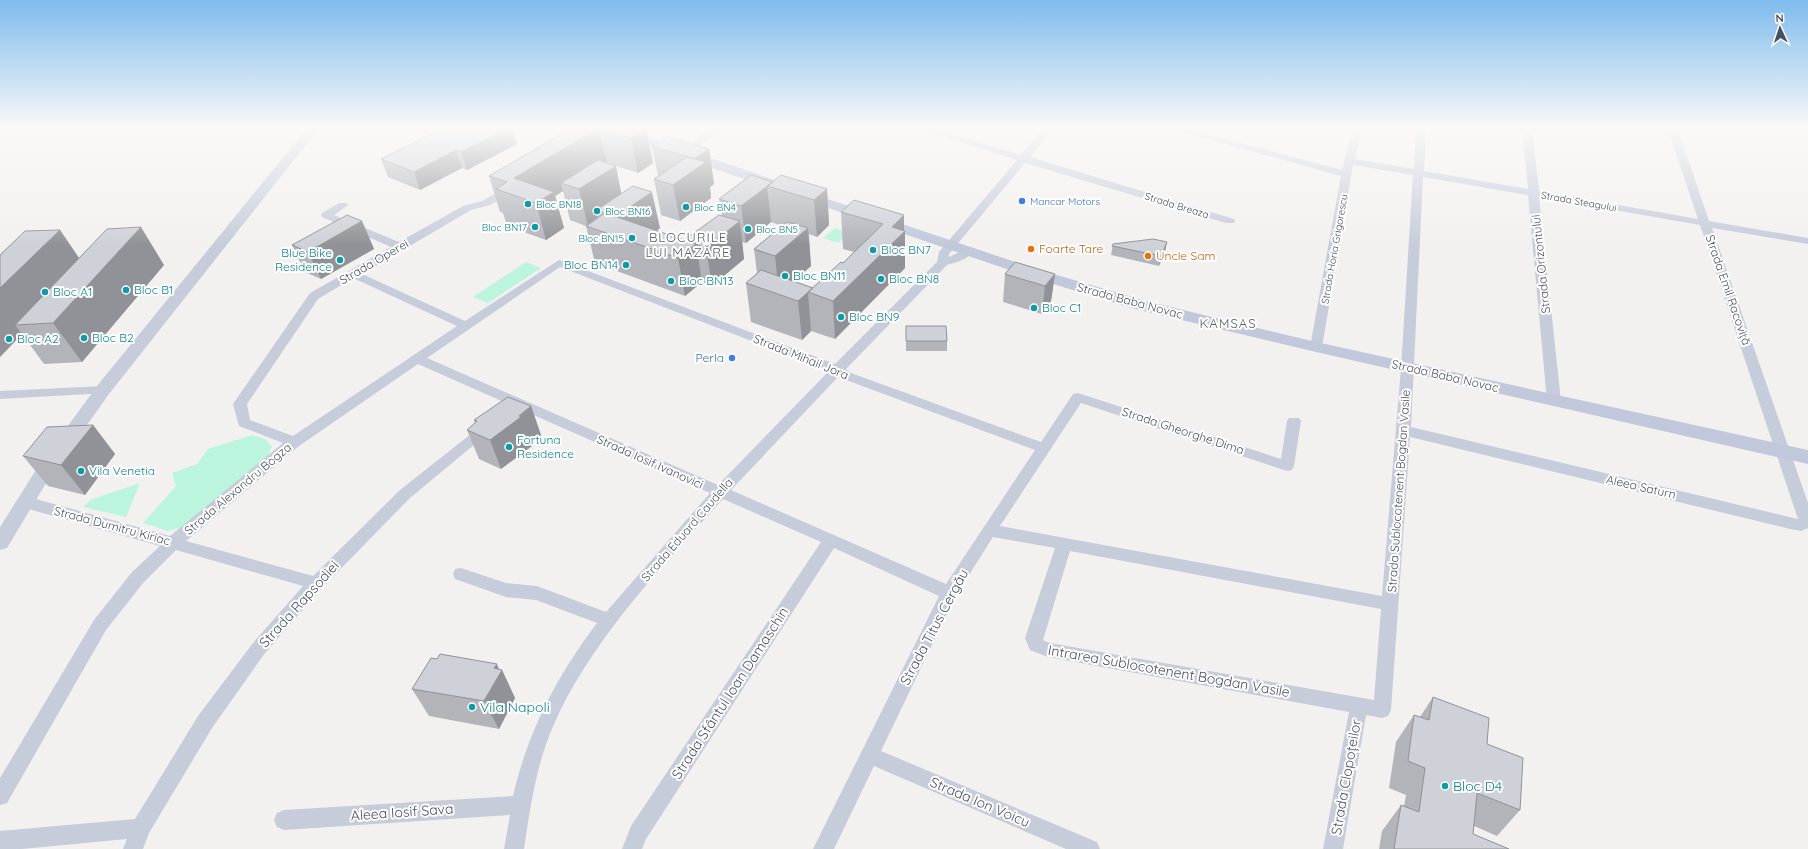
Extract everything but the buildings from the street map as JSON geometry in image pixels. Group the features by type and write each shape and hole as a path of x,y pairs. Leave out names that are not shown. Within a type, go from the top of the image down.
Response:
{"main road":[{"name":"Strada Baba Novac","path":"720,167 1071,285 1137,304 1408,368 1808,457"}],"street":[{"path":"0,543 42,474 103,390 282,167"},
{"name":"Strada Eduard Caudella","path":"943,263 943,254 1017,167"},
{"name":"Strada Breaza","path":"1048,167 1230,221"},
{"path":"1319,167 1347,174"},
{"name":"Strada Horia Grigorescu","path":"1316,347 1348,167"},
{"name":"Strada Steagului","path":"1382,167 1808,241"},
{"name":"Strada Sublocotenent Bogdan Vasile","path":"1382,710 1408,368 1419,167"},
{"name":"Strada Orizontului","path":"1531,167 1554,401"},
{"name":"Strada Emil Racoviță","path":"1686,167 1783,452"},
{"name":"Strada Operei","path":"294,442 244,423 240,404 314,296 467,208 486,203 519,184"},
{"path":"342,205 326,215 400,246"},
{"name":"Strada Eduard Caudella","path":"514,849 520,805 532,759 550,713 574,671 608,620 719,492 838,370 943,263 959,258 968,251"},
{"name":"Strada Mihail Jora","path":"559,263 838,370 846,376 1043,448"},
{"name":"Strada Alexandru Bogza","path":"0,796 100,625 138,577 173,543 294,442 559,263"},
{"path":"353,274 466,326"},
{"name":"Strada Iosif Ivanovici","path":"417,359 508,411 719,492 949,593"},
{"path":"0,395 103,390"},
{"name":"Strada Titus Cergău","path":"823,849 949,593 989,530 1078,397"},
{"name":"Strada Gheorghe Dima","path":"1078,397 1287,466 1294,421"},
{"name":"Strada Rapsodiei","path":"133,849 141,828 205,722 259,648 316,583 417,483 508,411"},
{"name":"Aleea Saturn","path":"1403,430 1801,525 1807,522 1783,452"},
{"name":"Strada Dumitru Kiriac","path":"25,502 316,583"},
{"path":"989,530 1390,604"},
{"name":"Strada Sfântul Ioan Damaschin","path":"632,849 638,833 831,540"},
{"name":"Intrarea Sublocotenent Bogdan Vasile","path":"1064,545 1034,638 1036,645 1048,650 1382,710"},
{"path":"461,574 506,590 536,593 608,620"},
{"name":"Strada Clopoțeilor","path":"1333,849 1359,706"},
{"name":"Strada Ion Voicu","path":"869,755 1090,849"},
{"name":"Aleea Iosif Sava","path":"284,820 520,805"},
{"path":"0,841 141,828"}],"green space":[{"path":"835,228 850,232 838,243 823,238"},
{"path":"526,262 541,268 488,303 473,297"},
{"path":"252,435 265,439 272,446 267,458 180,528 168,531 143,523 176,486 172,473 197,464 208,449"},
{"path":"140,483 126,517 83,507 90,500"}],"place":[{"name":"Mancar Motors","path":"1022,201"},
{"name":"Bloc BN18","path":"528,204"},
{"name":"Bloc BN4","path":"686,207"},
{"name":"Bloc BN16","path":"597,211"},
{"name":"Bloc BN17","path":"535,227"},
{"name":"Bloc BN5","path":"748,229"},
{"name":"Bloc BN15","path":"632,238"},
{"name":"Foarte Tare","path":"1031,249"},
{"name":"Bloc BN7","path":"873,250"},
{"name":"Uncle Sam","path":"1148,256"},
{"name":"Blue Bike Residence","path":"340,260"},
{"name":"Bloc BN14","path":"626,265"},
{"name":"Bloc BN11","path":"785,276"},
{"name":"Bloc BN8","path":"881,279"},
{"name":"Bloc BN13","path":"671,281"},
{"name":"Bloc B1","path":"126,290"},
{"name":"Bloc A1","path":"45,292"},
{"name":"Bloc C1","path":"1034,308"},
{"name":"Bloc BN9","path":"841,317"},
{"name":"Bloc B2","path":"84,338"},
{"name":"Bloc A2","path":"9,339"},
{"name":"Perla","path":"732,358"},
{"name":"Fortuna Residence","path":"509,447"},
{"name":"Vila Venetia","path":"81,471"},
{"name":"Vila Napoli","path":"472,707"},
{"name":"Bloc D4","path":"1445,786"}],"district":[{"name":"BLOCURILE LUI MAZĂRE","path":"688,244"},
{"name":"KAMSAS","path":"1228,323"}]}
